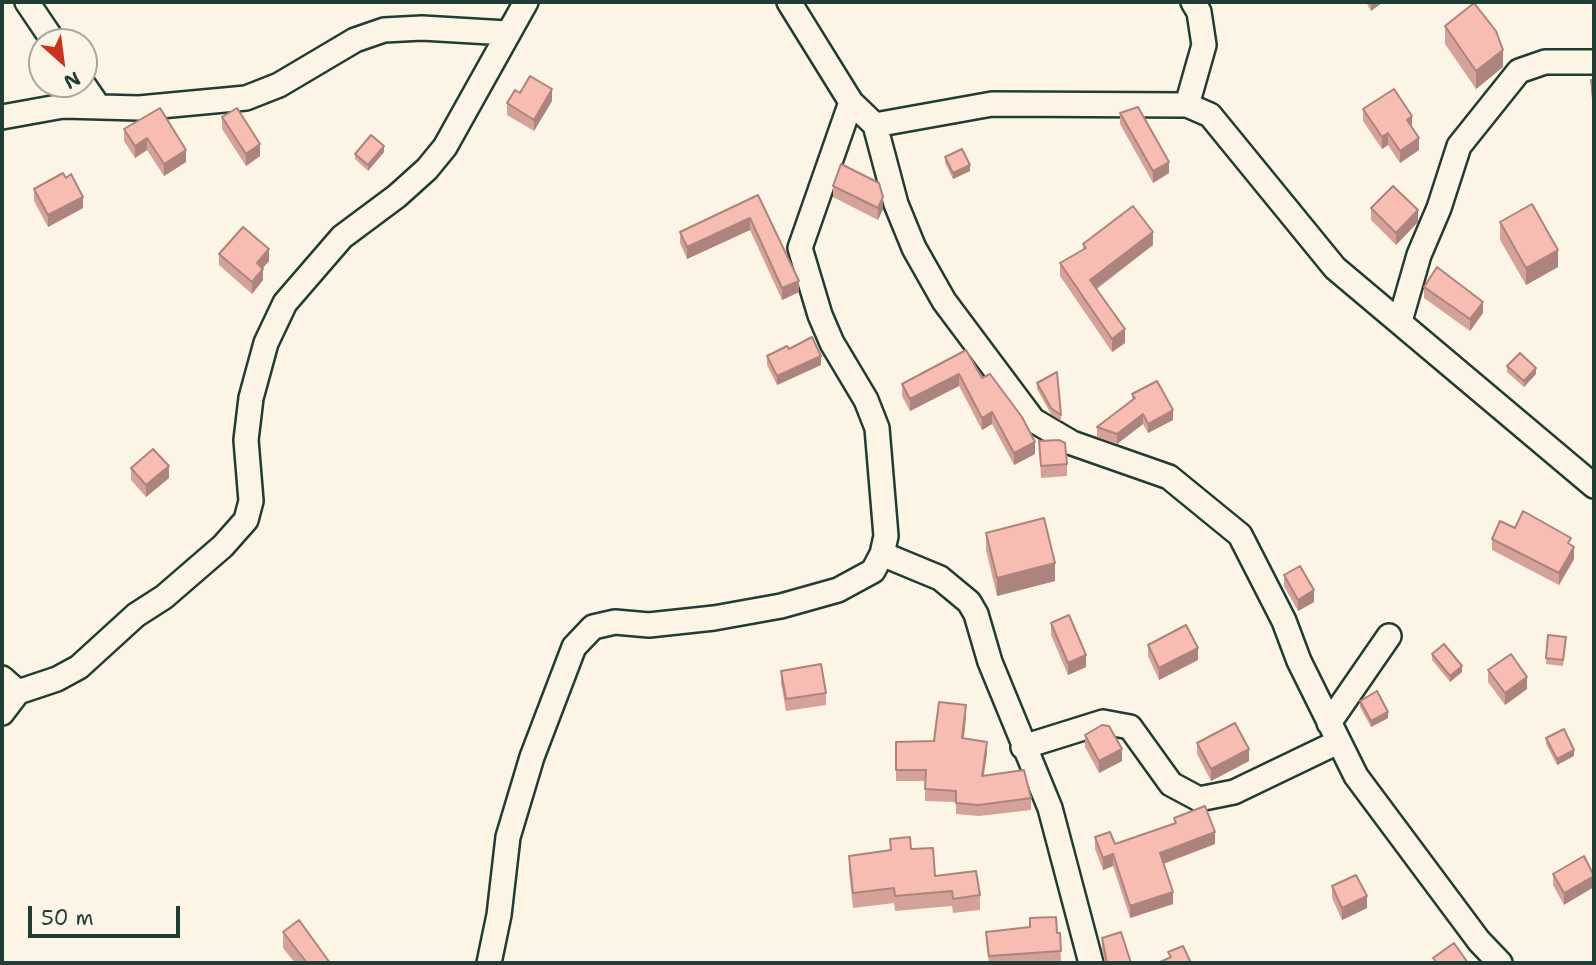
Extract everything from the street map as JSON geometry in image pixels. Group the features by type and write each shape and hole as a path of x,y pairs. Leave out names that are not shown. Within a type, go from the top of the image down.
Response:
{"street":[{"path":"27,2 45,28"},
{"path":"2,713 10,685 57,679 79,667 136,615 164,597 223,545 246,520 251,501 246,440 251,398 266,343 285,303 342,237 427,169 445,147 526,2"},
{"path":"789,2 851,102 875,125 896,204 914,248 944,301 1033,420 1072,443 1169,477 1240,535 1284,621 1333,732 1356,776 1479,941 1500,963"},
{"path":"1187,105 1204,45 1199,12 1193,2"},
{"path":"2,117 63,106 139,108 246,98 279,85 355,40 384,30 422,28 507,33"},
{"path":"1400,321 1419,255 1439,208 1459,146 1518,71 1545,62 1594,62"},
{"path":"92,98 97,106"},
{"path":"489,963 499,915 508,837 532,757 574,647 593,627 615,622 649,625 714,618 790,604 838,590 873,571 882,554 886,537 877,428 866,400 832,343 820,315 800,248 851,102"},
{"path":"875,125 992,104 1187,105 1210,116 1335,268 1594,486"},
{"path":"882,554 940,578 969,602 976,614 990,662 1050,808 1091,963"},
{"path":"1023,747 1103,722 1130,727 1171,783 1199,800 1234,792 1333,732 1389,636"}],"building":[{"path":"1474,3 1496,31 1503,50 1476,71 1445,26"},
{"path":"530,76 552,89 534,120 507,103 515,90 520,93"},
{"path":"1591,80 1594,80 1594,104"},
{"path":"1394,89 1412,116 1407,120 1419,138 1400,151 1388,133 1382,137 1363,109"},
{"path":"1138,107 1169,162 1153,171 1120,113"},
{"path":"160,108 186,150 164,164 147,138 135,146 124,129"},
{"path":"237,108 260,144 246,154 222,117"},
{"path":"371,135 384,146 368,165 355,154"},
{"path":"962,149 970,165 953,173 945,157"},
{"path":"841,164 879,183 883,197 878,208 833,186"},
{"path":"63,173 66,178 71,174 83,197 48,215 34,189"},
{"path":"1393,186 1418,210 1396,233 1371,208"},
{"path":"758,195 799,281 782,288 750,218 687,247 680,232"},
{"path":"1532,204 1558,250 1526,268 1500,222"},
{"path":"1133,206 1153,232 1090,280 1125,329 1112,339 1060,263 1086,248 1083,244"},
{"path":"243,227 269,249 257,263 263,269 252,282 219,254"},
{"path":"1437,267 1483,302 1470,319 1424,287"},
{"path":"812,337 821,356 777,376 767,356 787,346 789,349"},
{"path":"966,350 982,378 990,374 1022,417 1035,442 1014,453 992,412 982,418 959,374 910,399 902,384"},
{"path":"1520,353 1536,368 1524,381 1507,366"},
{"path":"1057,372 1061,415 1051,408 1037,383"},
{"path":"1157,381 1173,410 1148,424 1143,414 1117,434 1097,427 1135,398 1132,394"},
{"path":"1059,440 1065,443 1067,464 1041,466 1039,441"},
{"path":"153,449 169,466 146,485 131,468"},
{"path":"1523,511 1571,538 1568,543 1574,547 1559,573 1492,539 1500,521 1515,528"},
{"path":"1044,518 1055,563 997,578 986,533"},
{"path":"1300,566 1314,590 1298,600 1284,575"},
{"path":"1069,615 1086,655 1068,663 1051,623"},
{"path":"1186,625 1198,648 1159,668 1148,645"},
{"path":"1548,635 1566,637 1563,660 1546,658"},
{"path":"1444,644 1462,666 1450,676 1432,654"},
{"path":"1511,654 1527,677 1505,693 1488,670"},
{"path":"821,664 826,693 786,699 781,671"},
{"path":"1377,691 1388,712 1371,721 1360,701"},
{"path":"939,702 966,705 962,738 987,742 982,776 1024,770 1031,798 979,805 956,803 956,791 925,789 926,770 896,770 896,742 934,741"},
{"path":"1235,723 1249,749 1211,769 1197,743"},
{"path":"1102,725 1109,726 1122,749 1099,761 1085,735"},
{"path":"1564,729 1574,750 1557,759 1546,738"},
{"path":"1205,806 1215,832 1160,853 1173,892 1130,906 1113,854 1103,858 1095,837 1110,832 1115,844 1176,823 1174,818"},
{"path":"910,837 911,849 933,848 935,876 976,871 980,895 953,899 952,891 895,896 894,888 853,893 849,856 891,850 890,839"},
{"path":"1584,856 1594,876 1564,893 1553,874"},
{"path":"1356,875 1367,896 1342,908 1332,886"},
{"path":"1056,917 1061,951 989,956 986,932 1030,927 1030,918"},
{"path":"299,920 330,963 307,963 283,932"},
{"path":"1121,932 1131,963 1107,963 1102,938"},
{"path":"1454,943 1468,963 1437,963 1433,958"},
{"path":"1183,946 1191,963 1158,963 1171,957 1168,952"}]}
